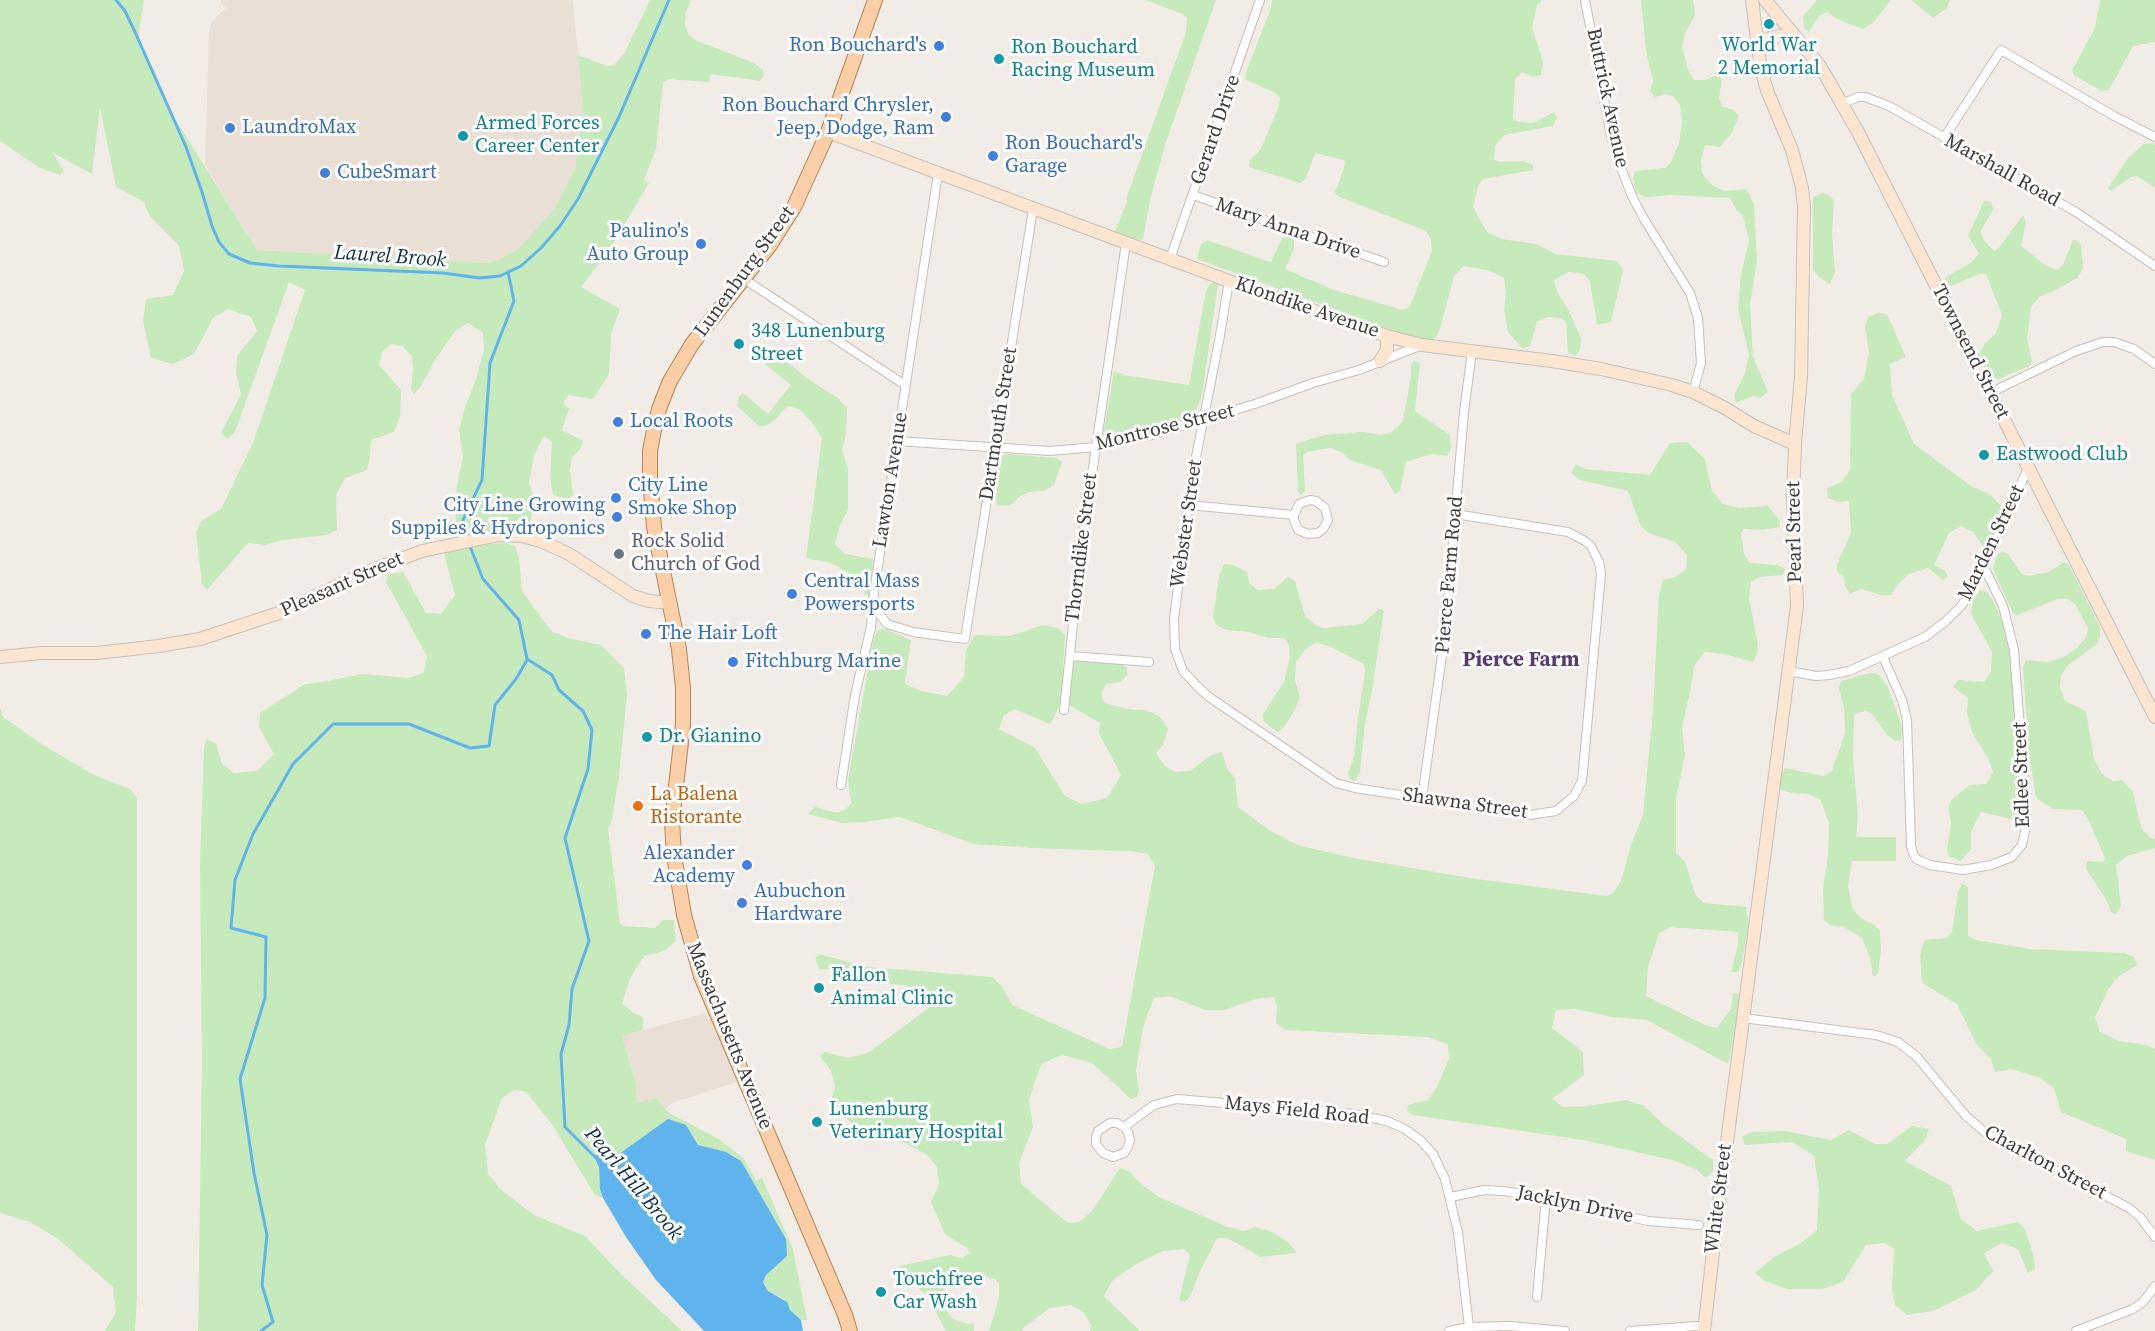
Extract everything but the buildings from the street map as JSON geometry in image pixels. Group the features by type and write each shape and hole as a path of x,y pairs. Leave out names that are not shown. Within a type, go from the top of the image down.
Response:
{"main road":[{"name":"Lunenburg Street","path":"650,478 650,451 654,430 670,381 692,344 770,245 792,212 828,132 875,0"},
{"name":"Massachusetts Avenue","path":"650,478 652,514 679,649 683,701 682,736 672,821 674,855 693,950 705,986 850,1331"}],"street":[{"name":"Gerard Drive","path":"1170,259 1260,0"},
{"name":"Buttrick Avenue","path":"1585,0 1611,136 1621,168 1644,219 1690,293 1698,318 1701,363 1693,392"},
{"name":"Pearl Street","path":"1736,1068 1797,606 1793,499 1801,377 1804,207 1802,188 1792,150 1764,82 1752,0"},
{"name":"Townsend Street","path":"1765,0 1820,66 1842,104 2155,717"},
{"path":"1758,50 1762,43 1770,38 1780,36 1795,38"},
{"path":"1944,138 2001,50 2155,137"},
{"name":"Marshall Road","path":"1842,104 1858,98 1878,100 2076,212 2155,266"},
{"name":"Klondike Avenue","path":"828,132 1229,281 1387,336 1422,345 1601,369 1693,392 1754,426 1795,444"},
{"name":"Lawton Avenue","path":"841,785 855,695 871,627 938,174"},
{"name":"Mary Anna Drive","path":"1193,195 1383,262"},
{"name":"Dartmouth Street","path":"873,606 887,624 913,632 965,639 1033,209"},
{"name":"Thorndike Street","path":"1064,710 1076,583 1126,243"},
{"path":"744,279 905,385"},
{"name":"Webster Street","path":"1179,661 1175,649 1174,619 1189,505 1229,281"},
{"path":"1380,361 1387,350 1387,336"},
{"path":"1990,393 2076,351 2103,342 2114,342 2134,349 2155,364"},
{"name":"Montrose Street","path":"897,441 1050,451 1096,447 1203,420 1255,404 1313,383 1359,370 1422,345"},
{"name":"Pierce Farm Road","path":"1422,798 1444,642 1472,351"},
{"name":"Marden Street","path":"1788,671 1810,675 1829,675 1849,671 1925,637 1946,621 1962,605 1984,567 2028,468"},
{"path":"1310,500 1322,504 1328,520 1323,530 1308,534 1298,530 1294,514 1299,504 1310,500"},
{"path":"1189,505 1294,514"},
{"name":"Shawna Street","path":"1179,661 1183,671 1199,688 1331,780 1349,787 1530,814 1547,814 1556,811 1570,801 1579,789 1583,771 1601,574 1599,562 1596,554 1585,541 1568,532 1455,514"},
{"name":"Pleasant Street","path":"0,657 109,652 200,639 282,612 364,573 422,551 504,535 535,538 569,554 633,596 649,601 669,603"},
{"name":"Edlee Street","path":"1883,657 1902,700 1907,720 1911,846 1916,859 1930,865 1963,870 1991,865 2012,857 2022,845 2028,822 2014,650 2003,606 1984,567"},
{"path":"1070,656 1149,662"},
{"name":"Charlton Street","path":"1743,1017 1875,1035 1898,1042 1917,1057 1966,1116 1981,1130 1997,1141 2129,1208 2140,1217 2155,1237"},
{"name":"White Street","path":"1700,1328 1736,1068"},
{"name":"Mays Field Road","path":"1124,1126 1130,1136 1130,1144 1126,1150 1117,1156 1102,1154 1096,1141 1098,1131 1110,1123 1124,1126 1154,1105 1177,1099 1365,1116 1396,1125 1420,1140 1438,1162 1451,1197 1458,1232 1469,1327"},
{"name":"Jacklyn Drive","path":"1451,1197 1484,1190 1546,1197 1648,1221 1699,1225"},
{"path":"1538,1297 1546,1197"},
{"path":"2076,1331 2133,1309 2143,1302 2155,1286"},
{"path":"1449,1331 1469,1327 1521,1326 1565,1331"},
{"path":"1630,1331 1700,1328"}],"shaded area":[{"path":"221,0 573,0 583,111 575,169 554,209 519,248 501,259 487,263 257,250 205,165 209,32 211,22 226,8 221,4"},
{"path":"705,1013 737,1082 672,1103 665,1109 656,1098 636,1104 636,1084 622,1036"}],"green space":[{"path":"0,0 144,0 138,38 167,106 257,250 487,263 501,259 519,248 554,209 575,169 583,111 578,55 607,66 614,65 624,54 650,0 691,0 686,11 685,24 688,34 695,40 754,63 763,70 764,76 760,81 711,74 709,82 669,79 663,82 656,149 644,180 649,183 606,255 581,287 620,309 611,334 609,374 593,399 568,395 563,404 569,408 562,430 583,441 581,448 572,457 570,471 573,495 569,499 553,495 550,477 552,442 544,436 534,455 529,483 536,503 530,522 457,535 455,510 463,457 459,429 484,350 483,333 468,323 455,331 414,394 411,389 412,356 402,346 391,344 382,352 379,365 401,390 400,417 394,432 371,440 367,470 345,478 336,495 337,530 327,535 283,540 265,545 248,543 207,590 202,584 196,533 201,521 221,509 253,443 305,290 289,282 235,432 228,439 221,433 241,394 236,374 237,356 257,331 251,317 228,309 213,318 194,354 173,364 151,358 143,321 146,299 173,295 184,271 179,246 149,215 144,202 116,187 100,107 92,174 53,153 64,171 60,175 40,168 0,141"},
{"path":"1145,0 1216,0 1166,142 1151,196 1143,239 1138,240 1115,231 1186,32 1187,18 1183,14"},
{"path":"1272,0 1542,0 1537,5 1532,27 1543,62 1541,75 1533,77 1523,72 1515,79 1513,119 1533,123 1554,112 1557,117 1553,126 1504,135 1495,146 1494,160 1524,161 1533,165 1533,170 1483,179 1478,186 1473,207 1487,232 1502,239 1536,244 1556,254 1617,261 1623,270 1611,322 1597,325 1590,281 1584,274 1569,272 1554,280 1558,294 1569,311 1581,338 1580,350 1575,356 1568,353 1566,322 1561,318 1548,317 1537,322 1530,346 1523,349 1508,332 1504,310 1506,292 1504,278 1491,271 1464,266 1454,276 1441,325 1437,336 1431,341 1394,331 1197,259 1201,244 1207,240 1271,262 1282,238 1288,237 1294,239 1294,249 1286,267 1287,270 1334,290 1403,310 1410,306 1432,251 1431,240 1426,231 1337,196 1335,192 1343,171 1344,160 1315,153 1306,179 1300,183 1249,167 1250,160 1261,149 1280,98 1276,93 1246,80 1245,75"},
{"path":"1641,0 1693,0 1695,15 1685,34 1682,47 1688,70 1694,80 1705,80 1719,74 1722,80 1719,99 1723,107 1732,109 1739,115 1732,133 1720,147 1705,145 1701,161 1702,173 1712,185 1724,191 1745,189 1754,205 1757,261 1750,304 1753,357 1768,392 1760,398 1753,396 1736,403 1734,395 1745,373 1749,355 1738,309 1741,275 1749,241 1743,215 1737,211 1730,198 1670,195 1645,197 1636,193 1633,179 1635,171 1666,168 1679,143 1682,123 1680,105 1673,96 1665,94 1655,97 1650,91 1653,81 1646,51"},
{"path":"1817,0 1891,0 1873,23 1863,29 1841,21 1827,12 1819,16 1809,32 1804,28 1803,16"},
{"path":"1911,0 1950,0 1947,8 1933,18"},
{"path":"2100,0 2155,0 2155,42 2133,46 2109,90 2101,91 2074,75 2072,70 2095,28"},
{"path":"2153,143 2155,145 2155,188 2137,176 2131,177 2111,191 2108,188 2129,157 2144,144"},
{"path":"1823,193 1834,201 1832,233 1835,272 1830,284 1813,270 1813,197"},
{"path":"1984,201 1991,202 1993,209 1981,231 1983,239 1994,251 1999,248 2023,215 2026,222 2021,246 2045,265 2057,270 2063,265 2073,240 2076,240 2081,244 2083,269 2077,278 2040,296 2031,307 2027,338 2032,361 2030,366 1998,379 1992,378 1979,355 1984,345 1996,333 2002,315 1986,274 1979,274 1951,286 1942,283 1946,277 1972,262 1979,253 1968,236"},
{"path":"1215,282 1218,285 1202,394 1196,412 1189,420 1107,439 1103,437 1114,371 1124,375 1189,385 1206,291 1210,284"},
{"path":"1878,313 1887,314 1906,357 1890,364 1892,395 1914,444 1971,486 1991,495 2002,507 2002,518 1990,546 1984,548 1973,532 1961,526 1949,533 1934,565 1945,571 1948,577 1943,580 1928,568 1909,574 1898,584 1891,595 1881,595 1861,589 1850,594 1845,586 1844,576 1837,572 1837,564 1851,533 1849,501 1838,502 1828,498 1827,488 1842,482 1850,470 1851,394 1864,379 1869,353 1865,326 1868,317"},
{"path":"779,356 811,381 838,398 847,408 846,435 842,450 848,469 848,510 840,525 835,544 845,554 873,559 871,597 864,594 863,581 831,563 806,558 822,438 811,421 799,409 787,406 776,419 766,426 759,426 737,406 739,397 743,393 768,414 791,385 765,364 771,358"},
{"path":"1415,361 1420,363 1415,411 1450,435 1451,448 1447,456 1432,454 1406,462 1400,491 1395,494 1381,470 1350,460 1341,452 1330,448 1307,452 1303,455 1305,492 1300,495 1296,444 1324,435 1363,432 1381,435 1392,432 1403,421 1411,363"},
{"path":"1687,442 1705,459 1712,491 1723,504 1739,508 1768,506 1780,521 1779,527 1763,530 1744,529 1741,533 1744,554 1750,563 1777,565 1785,568 1783,575 1759,577 1751,582 1749,598 1758,644 1753,662 1725,654 1705,652 1694,666 1682,728 1685,754 1676,800 1676,853 1685,862 1696,896 1704,903 1746,907 1749,924 1741,966 1738,972 1731,972 1738,945 1738,932 1670,927 1659,933 1648,967 1646,996 1705,1025 1717,1028 1731,1009 1733,993 1744,995 1728,1064 1647,1020 1612,1017 1576,1009 1556,1010 1552,1028 1583,1052 1584,1075 1552,1099 1563,1107 1627,1100 1644,1106 1664,1125 1713,1160 1713,1171 1706,1178 1696,1169 1672,1160 1583,1140 1413,1115 1407,1111 1408,1105 1428,1100 1437,1087 1449,1059 1448,1044 1427,1037 1285,1030 1276,1023 1277,1007 1274,997 1256,999 1224,1010 1205,1010 1169,996 1154,998 1143,1027 1136,1070 1139,1091 1137,1097 1131,1099 1092,1063 1062,1055 1041,1064 1029,1100 1033,1127 1019,1163 1021,1184 1068,1223 1079,1222 1092,1211 1120,1168 1130,1172 1141,1184 1159,1197 1228,1227 1244,1231 1255,1227 1272,1232 1288,1242 1297,1253 1259,1257 1227,1238 1217,1238 1191,1295 1185,1302 1179,1300 1190,1255 1184,1249 1163,1251 1135,1265 1113,1280 1104,1296 1140,1331 1090,1331 1091,1325 1083,1312 1071,1305 1050,1308 1022,1331 989,1331 999,1298 999,1283 995,1279 964,1272 946,1271 943,1304 947,1305 947,1311 953,1319 968,1324 974,1323 974,1331 946,1331 927,1295 899,1273 900,1266 950,1255 962,1258 970,1253 967,1248 945,1234 931,1202 939,1184 937,1167 927,1155 880,1129 855,1125 841,1115 831,1101 835,1086 831,1071 820,1056 825,1052 848,1058 868,1053 930,1007 935,994 904,985 874,983 867,974 847,970 819,969 815,958 819,954 867,967 992,977 1001,985 1012,1005 1110,1049 1122,1047 1155,866 1148,854 1131,851 974,844 900,817 842,823 808,814 815,807 837,813 846,809 851,803 848,780 874,637 878,630 885,629 911,640 905,684 921,691 947,696 964,677 966,650 975,635 1010,636 1043,625 1058,628 1065,635 1061,701 1053,720 1049,724 1015,709 1004,715 999,729 1035,748 1065,796 1082,804 1107,798 1121,775 1099,733 1100,723 1069,705 1073,665 1075,660 1121,663 1127,668 1127,675 1120,682 1106,684 1102,691 1102,698 1105,703 1132,710 1146,710 1159,716 1168,729 1163,745 1156,753 1165,766 1175,772 1190,771 1210,756 1222,752 1227,769 1235,778 1238,807 1269,830 1298,845 1348,857 1476,879 1607,896 1613,893 1621,881 1631,845 1643,815 1653,710 1659,594 1663,580 1675,577 1686,569 1687,555 1675,542 1649,533 1641,527 1628,491 1580,480 1571,473 1576,464 1585,469 1650,475 1670,443"},
{"path":"1003,455 1056,458 1062,462 1054,485 1044,491 1029,492 1012,504 996,505 999,461"},
{"path":"505,543 515,546 519,557 522,591 551,631 568,638 601,645 624,668 627,694 619,776 611,824 608,829 620,923 623,926 655,928 663,920 674,920 676,941 664,951 644,956 630,978 622,1004 643,1017 643,1030 622,1036 636,1084 636,1103 656,1098 669,1113 719,1139 744,1159 756,1181 762,1178 793,1249 807,1320 801,1320 790,1310 784,1299 768,1291 763,1282 786,1239 741,1162 734,1155 698,1145 691,1133 668,1119 619,1154 606,1152 595,1159 599,1167 600,1189 603,1198 595,1195 551,1123 526,1092 514,1090 502,1098 485,1145 488,1174 501,1190 534,1215 585,1236 620,1273 682,1331 198,1331 202,1064 200,863 204,747 207,739 216,744 222,764 234,773 257,771 274,754 259,727 260,713 305,684 362,674 410,678 424,672 427,656 386,582 388,574 403,572 426,613 441,614 455,595 444,553 481,545"},
{"path":"2002,551 2008,554 2022,574 2028,576 2049,572 2064,562 2069,565 2100,627 2100,637 2096,645 2067,666 2061,676 2060,687 2065,701 2086,711 2094,759 2102,774 2113,781 2122,780 2133,792 2141,828 2155,839 2155,848 2127,856 2116,865 2121,906 2116,914 2111,912 2107,901 2086,869 2087,861 2103,862 2105,858 2088,819 2082,810 2053,809 2036,798 2029,753 2023,667 2026,660 2048,662 2064,657 2077,648 2086,637 2088,628 2075,604 2068,599 2058,599 2017,615 2013,613 1993,569 1997,556"},
{"path":"1224,564 1233,565 1247,572 1249,583 1258,590 1274,589 1288,577 1295,581 1305,616 1317,626 1324,628 1362,624 1379,609 1384,610 1365,723 1360,772 1355,781 1349,778 1348,773 1354,757 1365,672 1364,664 1316,642 1305,650 1296,662 1295,680 1300,697 1294,711 1285,726 1278,732 1273,729 1262,716 1284,682 1290,656 1289,645 1284,638 1269,638 1248,632 1227,630 1216,625 1213,617 1219,577"},
{"path":"1980,590 1987,592 1994,602 2007,633 2012,660 2023,816 2015,820 1981,812 1971,832 1971,849 1961,861 1949,857 1947,850 1951,823 1948,807 1952,799 1970,785 1986,784 1993,772 1988,758 1973,734 1967,713 1968,698 1953,687 1958,680 1984,682 1991,672 1992,652 1971,614 1973,600"},
{"path":"1869,673 1878,674 1887,685 1903,729 1901,740 1896,741 1888,736 1871,713 1865,711 1854,715 1853,758 1858,816 1856,837 1896,837 1896,861 1852,861 1848,886 1853,910 1880,931 1881,951 1878,973 1873,977 1870,958 1862,938 1844,927 1830,925 1824,920 1823,889 1828,857 1829,824 1821,800 1808,794 1791,793 1780,789 1779,780 1785,768 1824,776 1832,771 1845,733 1844,708 1839,688 1841,681"},
{"path":"0,707 3,717 43,745 94,775 130,789 137,798 137,1296 135,1331 105,1331 116,1312 113,1287 57,1238 30,1222 0,1213"},
{"path":"1962,884 1968,887 1968,936 1976,940 2030,949 2124,953 2134,957 2137,965 2119,976 2109,988 2095,1017 2100,1032 2119,1041 2147,1045 2155,1049 2155,1160 2126,1151 2126,1139 2061,1112 2054,1088 2040,1078 2012,1069 1995,1072 1991,1059 1977,1045 1957,1004 1922,983 1920,955 1925,940 1946,938 1952,932 1958,892"},
{"path":"1912,1126 1929,1129 1925,1140 1905,1161 1951,1186 1961,1219 1977,1231 2018,1222 2025,1229 2035,1269 2028,1273 2018,1249 2002,1243 1984,1253 1993,1271 1976,1290 1933,1311 1907,1315 1895,1305 1892,1288 1894,1249 1885,1243 1866,1245 1843,1282 1822,1289 1787,1289 1765,1281 1755,1273 1774,1257 1801,1243 1817,1230 1819,1189 1814,1156 1792,1142 1745,1145 1742,1137 1751,1132 1785,1131 1831,1140 1849,1130 1875,1144 1887,1144"}],"water":[{"path":"668,1119 686,1125 698,1145 726,1152 741,1161 786,1239 787,1256 766,1275 763,1282 768,1291 787,1302 790,1310 801,1320 803,1331 704,1331 656,1280 626,1237 603,1198 596,1155 606,1152 619,1154"}],"waterway":[{"name":"Laurel Brook","path":"116,0 125,11 135,32 186,147 212,226 219,242 229,254 250,263 279,266 443,273 480,278 500,276 521,266 560,226 578,199 619,117 669,0"},
{"name":"Pearl Hill Brook","path":"467,537 463,520 482,480 490,363 514,301 508,272"},
{"name":"Pearl Hill Brook","path":"469,544 483,579 519,620 527,659 552,675 559,690 583,711 592,730 588,769 565,838 589,941 572,989 569,1025 561,1054 565,1127 597,1159"},
{"path":"261,1331 273,1322 262,1285 267,1235 254,1173 240,1079 265,998 266,937 231,928 235,880 253,834 293,764 333,724 409,724 470,748 489,746 495,705 516,679 527,660"}],"place":[{"name":"World War 2 Memorial","path":"1769,24"},
{"name":"Ron Bouchard's","path":"939,46"},
{"name":"Ron Bouchard Racing Museum","path":"999,59"},
{"name":"Ron Bouchard Chrysler, Jeep, Dodge, Ram","path":"946,117"},
{"name":"LaundroMax","path":"230,128"},
{"name":"Armed Forces Career Center","path":"463,136"},
{"name":"Ron Bouchard's Garage","path":"993,156"},
{"name":"CubeSmart","path":"325,173"},
{"name":"Paulino's Auto Group","path":"701,244"},
{"name":"348 Lunenburg Street","path":"739,344"},
{"name":"Local Roots","path":"618,422"},
{"name":"Eastwood Club","path":"1984,455"},
{"name":"City Line Smoke Shop","path":"616,498"},
{"name":"City Line Growing Suppiles & Hydroponics","path":"617,517"},
{"name":"Rock Solid Church of God","path":"619,554"},
{"name":"Central Mass Powersports","path":"792,594"},
{"name":"The Hair Loft","path":"646,634"},
{"name":"Fitchburg Marine","path":"733,662"},
{"name":"Dr. Gianino","path":"647,737"},
{"name":"La Balena Ristorante","path":"638,806"},
{"name":"Alexander Academy","path":"747,865"},
{"name":"Aubuchon Hardware","path":"742,903"},
{"name":"Fallon Animal Clinic","path":"819,988"},
{"name":"Lunenburg Veterinary Hospital","path":"817,1122"},
{"name":"Touchfree Car Wash","path":"881,1292"}],"district":[{"name":"Pierce Farm","path":"1521,661"}]}
